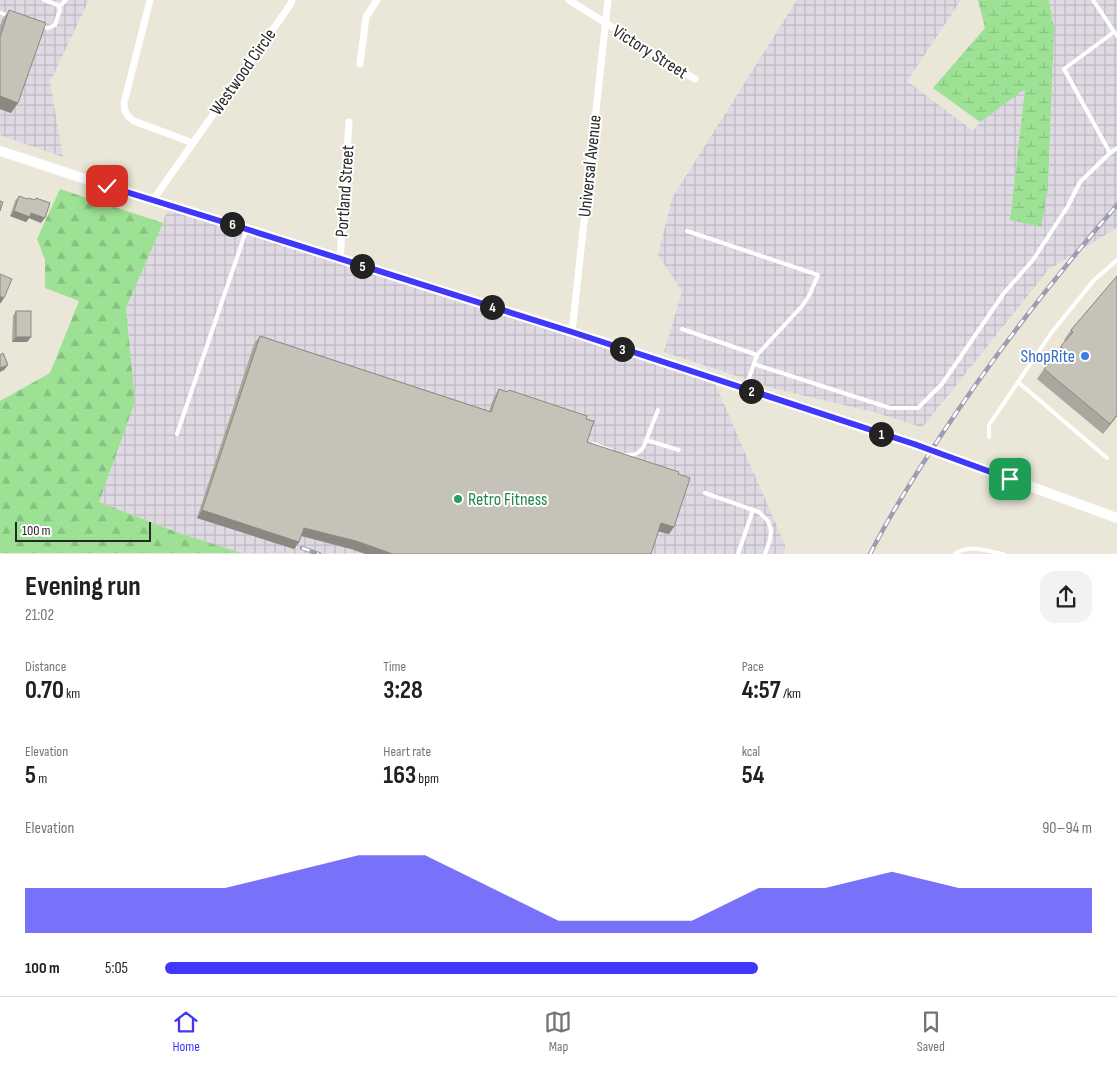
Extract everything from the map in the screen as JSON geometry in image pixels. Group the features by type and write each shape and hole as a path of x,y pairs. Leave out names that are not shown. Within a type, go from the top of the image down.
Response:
{"street":[{"path":"150,0 124,108 128,116 134,121 193,143"},
{"name":"Westwood Circle","path":"153,200 292,0"},
{"path":"360,64 366,17 377,0"},
{"name":"Victory Street","path":"569,0 695,79"},
{"name":"Universal Avenue","path":"572,332 608,0"},
{"name":"Portland Street","path":"340,259 349,122"},
{"path":"0,151 572,332 914,444 1117,518"}],"lane":[{"path":"44,0 59,7"},
{"path":"32,23 48,28 55,25 60,10 59,7 66,0"},
{"path":"1093,0 1117,36"},
{"path":"0,13 16,18"},
{"path":"1110,153 1064,69 1114,32"},
{"path":"754,364 890,408 918,408 942,384 1004,293 1033,260 1068,206 1080,182 1117,148"},
{"path":"177,434 246,229"},
{"path":"687,230 818,275 803,305 757,355 745,389"},
{"path":"989,437 989,425 1052,332 1094,280 1117,260"},
{"path":"682,329 757,355"},
{"path":"1018,382 1107,458"},
{"path":"593,444 625,455 632,456 639,453 643,448 658,410"},
{"path":"646,440 678,450"},
{"path":"705,493 759,512 768,521 772,530 765,554"},
{"path":"738,554 753,510"},
{"path":"955,554 965,549 1003,554"}],"shaded area":[{"path":"0,0 89,0 50,82 63,157 0,135"},
{"path":"797,0 961,0 907,81 973,131 980,122 1025,88 1010,219 1048,188 1054,29 1049,0 1117,0 1117,228 1049,269 921,427 874,412 776,389 664,352 682,291 658,255 672,198"},
{"path":"169,205 713,379 785,545 783,554 242,553 179,533 99,502 135,402 126,308"}],"green space":[{"path":"978,0 1049,0 1054,29 1048,188 1041,227 1010,220 1025,89 980,122 933,88 985,28"},
{"path":"60,189 163,223 126,308 135,402 99,502 179,533 242,553 0,553 0,401 50,373 79,301 45,288 45,260 37,239"}],"building":[{"path":"9,10 46,23 18,103 0,96 0,37"},
{"path":"19,196 35,200 36,198 50,203 45,218 31,213 30,217 14,211"},
{"path":"0,274 12,279 4,298 0,296"},
{"name":"ShopRite","path":"1117,276 1117,415 1110,424 1044,369 1062,348 1061,346 1073,332 1071,330"},
{"path":"16,311 31,311 31,337 16,337"},
{"path":"260,336 491,412 499,389 507,392 509,390 587,416 586,419 594,421 587,442 679,472 678,474 690,478 674,527 661,523 651,554 393,554 356,541 304,528 299,542 202,510"},
{"path":"3,353 8,365 0,368 0,355"}],"railway":[{"path":"870,554 912,480 981,377 1047,289 1117,205"},
{"path":"302,548 319,554"}],"place":[{"name":"ShopRite","path":"1085,356"},
{"name":"Retro Fitness","path":"458,499"}],"route":[{"path":"107,186 572,332 787,404 914,444 1010,479"}]}
